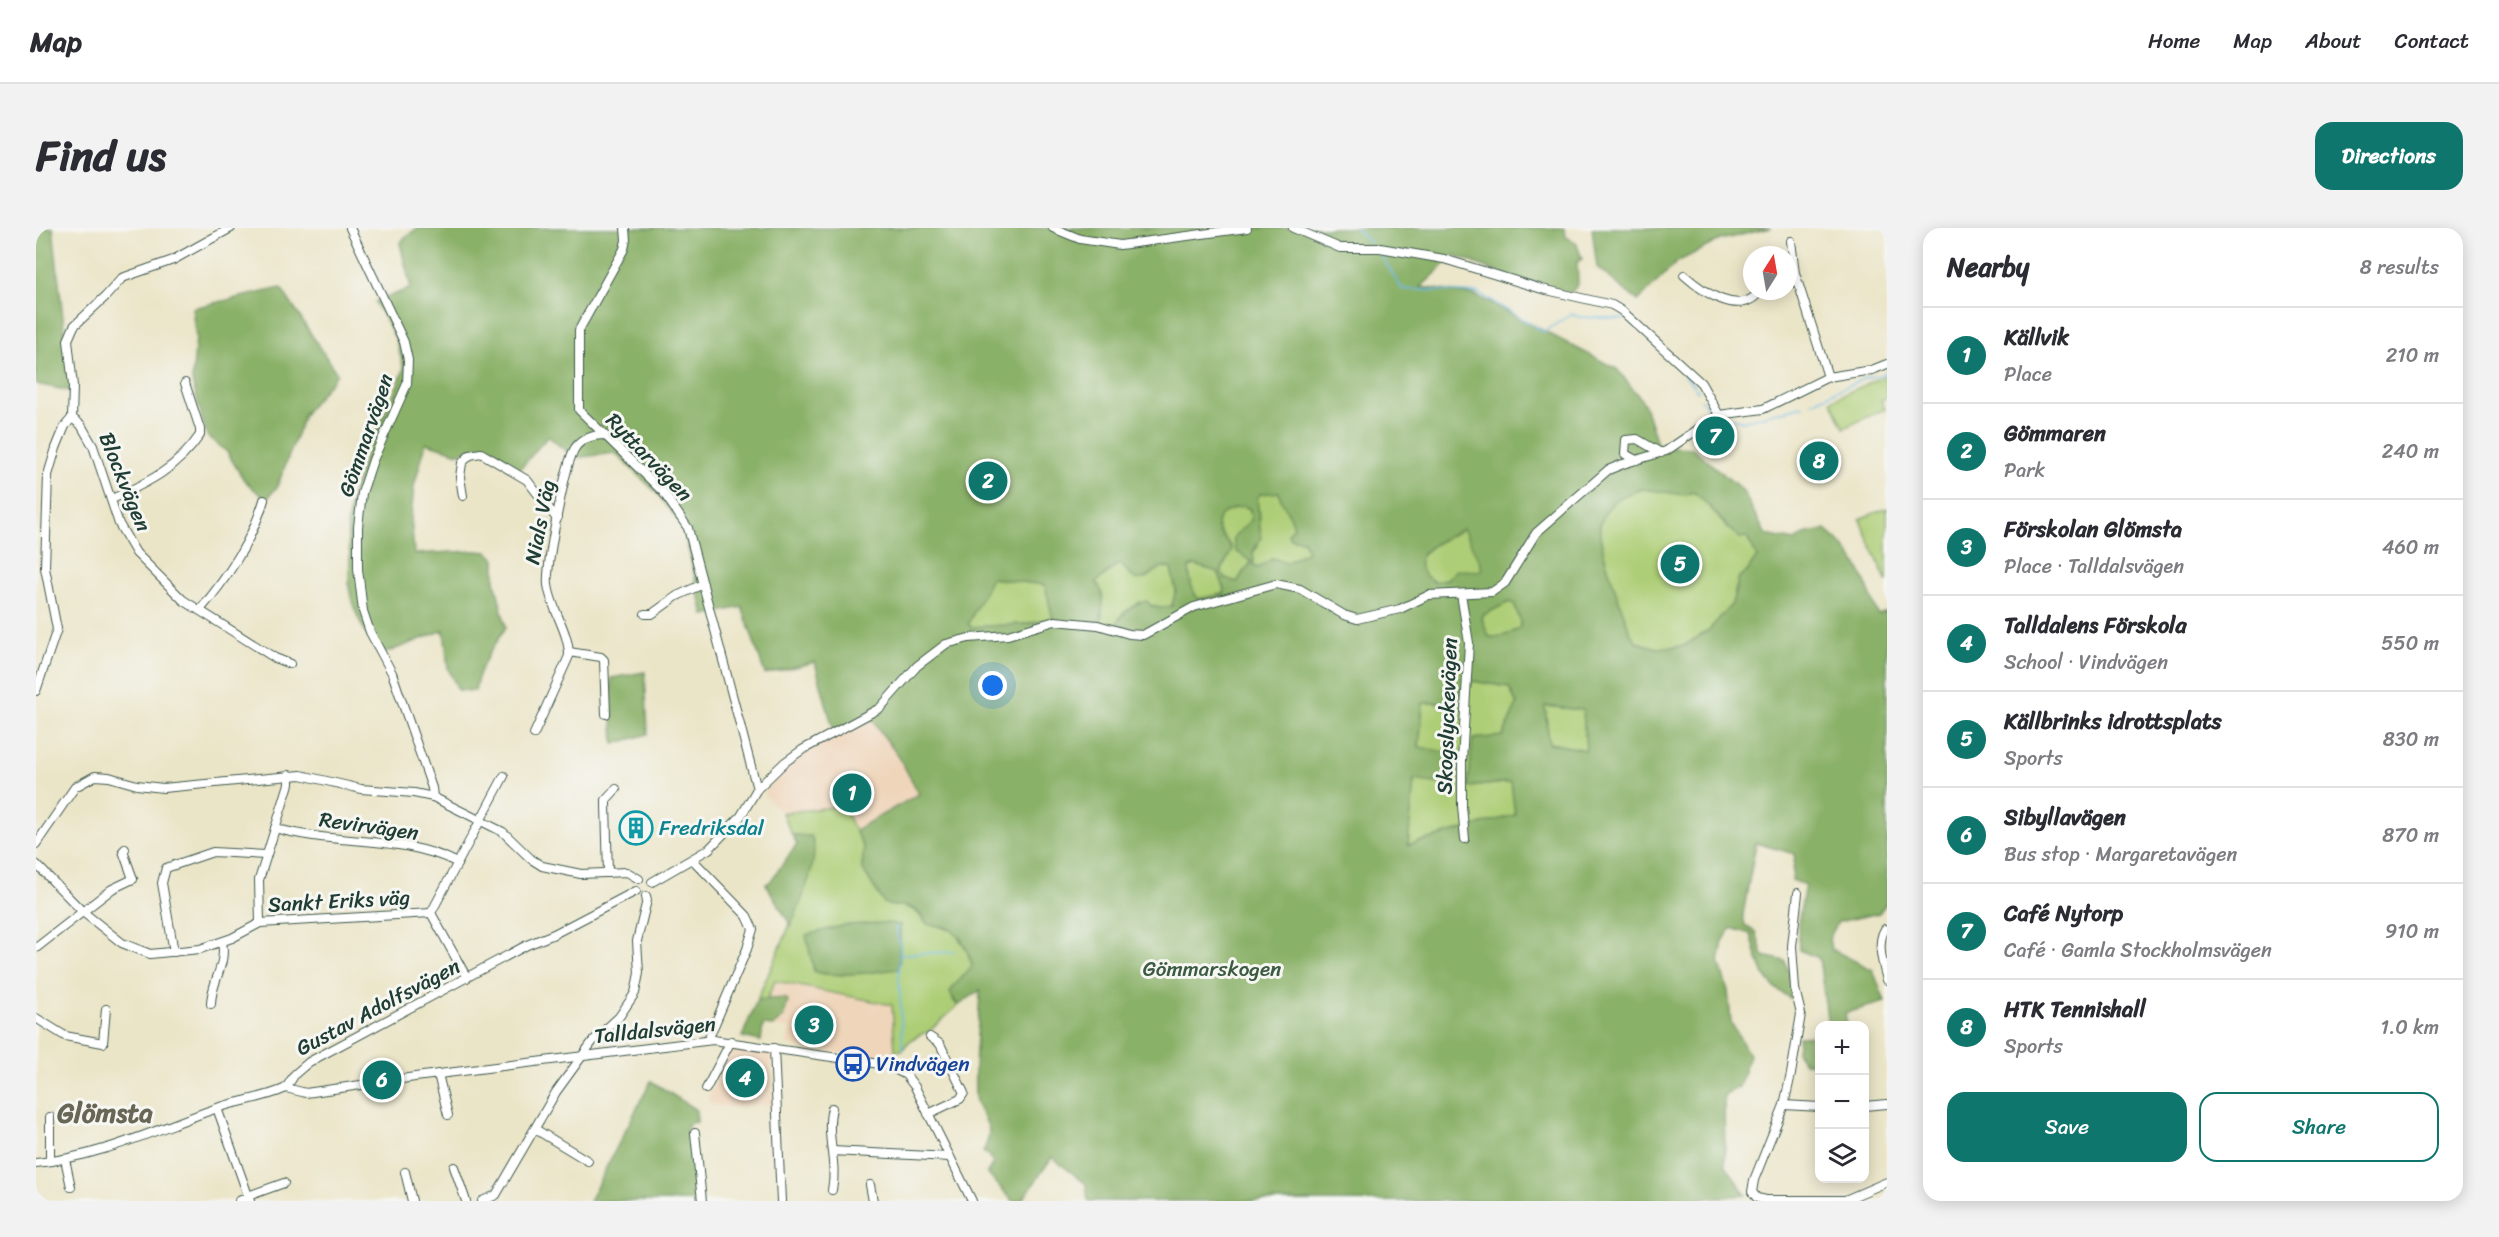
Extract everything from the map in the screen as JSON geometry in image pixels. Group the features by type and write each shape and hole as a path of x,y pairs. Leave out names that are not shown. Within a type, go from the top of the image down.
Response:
{"street":[{"name":"Gömmarvägen","path":"350,228 404,342 408,360 407,384 373,460 362,493 357,527 358,569 362,600 370,632 392,672 432,788 433,797"},
{"name":"Ryttarvägen","path":"625,228 624,249 579,333 579,410 663,492 685,522 724,668 731,683 758,789"},
{"path":"1053,228 1080,239 1125,245 1158,238 1247,228"},
{"path":"1293,228 1340,248 1380,248 1444,259 1542,289 1612,305 1622,311 1701,383 1719,415"},
{"path":"36,691 57,629 45,568 48,475 65,426 72,418 74,396 68,340 74,326 122,278 173,260 226,229"},
{"path":"1791,241 1791,246"},
{"path":"1684,275 1695,285 1734,304 1752,300"},
{"path":"1797,287 1828,377"},
{"path":"652,882 709,849 730,830 758,789 802,750 880,708 917,666 939,648 954,641 1008,635 1055,621 1098,626 1143,635 1194,607 1275,584 1300,589 1344,615 1357,619 1400,609 1429,595 1485,594 1500,588 1509,578 1532,539 1547,522 1575,500 1602,474 1660,453 1686,439 1719,415 1763,409 1828,377 1872,370 1887,364"},
{"path":"112,499 154,479 174,465 201,435 184,383"},
{"name":"Blockvägen","path":"72,418 81,425 93,446 123,533 136,553 177,594 275,658 290,664"},
{"name":"Nials Väg","path":"569,652 548,582 547,571 573,451 585,440 603,435"},
{"path":"1636,460 1625,454 1626,440 1637,439 1660,453"},
{"path":"463,496 460,477 462,463 470,455 481,453 527,480 557,519"},
{"path":"200,610 237,560 264,500"},
{"path":"645,614 652,614 677,596 703,584"},
{"name":"Skogslyckevägen","path":"1461,594 1469,643 1462,761 1465,839"},
{"path":"534,734 566,666 569,652 601,657 604,660 606,714"},
{"path":"260,923 259,880 289,784 289,775"},
{"path":"36,844 75,787 95,776 163,788 289,775 321,778 361,789 414,793 433,797 508,835 531,859 542,866 569,872 627,872 639,879 648,879 652,882"},
{"path":"467,978 431,913 504,776"},
{"path":"608,873 606,800 616,789"},
{"name":"Revirvägen","path":"275,828 299,834 408,847 458,863"},
{"path":"36,948 116,886 137,877 123,854 125,849"},
{"path":"174,952 162,882 166,868 213,852 266,855"},
{"path":"693,860 747,916 753,929 747,949 708,1040"},
{"name":"Sankt Eriks väg","path":"36,864 83,912 122,943 150,954 200,949 222,942 260,923 431,913"},
{"path":"482,1201 496,1198 560,1086 598,1036 619,1017 635,993 639,972 637,941 648,900 634,887 639,879"},
{"path":"646,896 653,889 652,882"},
{"name":"Gustav Adolfsvägen","path":"286,1089 292,1077 304,1065 526,945 554,934 636,891"},
{"path":"1798,893 1792,946 1795,989 1800,1014 1784,1105 1752,1188 1754,1196 1766,1200 1845,1200 1887,1182"},
{"path":"1885,929 1881,935 1880,946 1887,980"},
{"path":"211,1004 212,991 223,963 222,942"},
{"path":"36,1018 65,1036 104,1042 106,1009"},
{"path":"928,1114 960,1099 964,1093 940,1044 930,1037"},
{"name":"Talldalsvägen","path":"286,1089 306,1094 438,1074 708,1040 774,1048 894,1068 910,1079 972,1201"},
{"path":"706,1089 731,1041"},
{"path":"774,1048 782,1201"},
{"path":"438,1074 448,1115"},
{"path":"36,1163 65,1159 118,1145 217,1108 286,1089"},
{"path":"1869,1106 1887,1104"},
{"path":"1784,1105 1815,1107"},
{"path":"217,1108 249,1198"},
{"path":"831,1108 829,1120 835,1177 832,1190"},
{"path":"50,1117 50,1161"},
{"path":"535,1129 588,1161"},
{"path":"695,1133 702,1201"},
{"path":"832,1151 950,1157"},
{"path":"65,1159 71,1187"},
{"path":"454,1167 466,1201"},
{"path":"405,1172 412,1201"},
{"path":"239,1201 284,1183"},
{"path":"870,1185 873,1201"}],"shaded area":[{"path":"869,715 899,757 919,795 855,830 844,807 782,813 765,796 764,789 788,763 803,752"},
{"path":"775,981 892,1005 895,1064 881,1059 787,1045 790,1029 773,1026 783,1018 785,998 767,999"},
{"path":"733,1046 770,1051 774,1104 730,1107 714,1105 707,1099"}],"green space":[{"path":"36,228 53,228 71,391 36,384"},
{"name":"Gömmarskogen","path":"418,228 1564,228 1566,237 1576,242 1582,259 1577,262 1578,284 1571,293 1514,279 1455,255 1421,287 1475,295 1617,369 1644,403 1658,446 1692,448 1742,490 1766,535 1795,541 1808,533 1826,530 1853,558 1864,578 1878,615 1887,612 1887,902 1879,913 1838,922 1829,939 1831,949 1873,970 1885,1002 1845,1013 1846,1021 1827,1021 1819,958 1799,950 1798,924 1805,885 1792,880 1795,854 1756,843 1743,914 1745,926 1756,932 1763,956 1785,961 1793,986 1790,998 1773,986 1759,964 1751,934 1731,928 1723,941 1719,962 1728,991 1731,1022 1749,1055 1739,1087 1724,1095 1725,1164 1746,1195 1668,1201 1088,1201 1086,1184 1052,1157 1022,1201 1013,1201 987,1173 993,1163 983,1152 989,1133 988,1126 979,1110 975,1096 975,1056 980,990 958,1006 950,993 972,965 967,949 957,934 943,926 927,924 914,909 884,903 862,868 864,848 855,830 919,794 899,757 869,716 834,733 815,662 765,674 742,607 704,615 683,527 658,494 615,453 574,458 548,436 519,470 478,446 459,453 426,443 414,486 411,518 414,554 488,552 495,559 495,581 506,627 483,665 475,691 458,690 448,668 444,630 380,655 370,640 357,615 349,588 348,524 357,479 404,369 395,337 375,302 411,288 400,244 405,237","holes":["1643,489 1685,495 1693,492 1740,538 1747,537 1757,557 1747,572 1739,577 1732,604 1709,630 1684,646 1657,648 1637,642 1630,633 1606,562 1600,534 1600,525 1606,510 1616,500","1279,492 1294,527 1288,534 1290,538 1303,540 1306,552 1286,563 1273,558 1258,568 1254,566 1253,552 1261,538 1257,498 1260,494","1244,506 1250,509 1251,520 1233,538 1236,551 1252,562 1237,582 1226,579 1221,572 1232,549 1219,531 1217,523 1225,512","1463,529 1481,563 1482,571 1457,570 1447,579 1434,582 1423,573 1420,565 1421,557 1426,550","1119,563 1136,580 1145,578 1162,567 1171,568 1176,590 1172,606 1161,608 1151,606 1147,601 1142,602 1128,610 1114,628 1101,625 1103,602 1096,582","1195,565 1218,572 1225,589 1224,594 1198,599 1192,588 1189,567","991,578 1045,585 1053,619 1025,624 971,627 968,624","1509,602 1514,604 1520,627 1506,635 1489,637 1482,619 1483,615","1473,681 1509,687 1517,704 1503,736 1473,739 1468,787 1511,782 1515,815 1408,845 1414,780 1455,786 1455,754 1419,747 1423,703 1450,703","1545,706 1583,710 1586,750 1549,743"]},
{"path":"1592,228 1771,228 1720,240 1677,262 1638,301 1597,267"},
{"path":"281,288 337,374 305,413 277,487 266,500 244,480 227,452 207,436 192,381 196,337 192,308"},
{"path":"1887,375 1887,397 1881,400 1885,409 1844,428 1831,400"},
{"path":"1643,489 1693,492 1700,495 1727,528 1747,536 1757,557 1747,572 1739,577 1732,604 1709,630 1684,646 1657,648 1637,642 1630,633 1602,547 1600,526 1606,511 1616,500"},
{"path":"1279,492 1294,527 1288,534 1290,538 1303,540 1307,549 1306,552 1285,564 1277,559 1258,568 1254,566 1253,552 1258,547 1260,513 1256,504 1257,498 1260,494"},
{"path":"1244,506 1250,509 1251,520 1233,538 1252,561 1237,582 1226,579 1221,572 1232,549 1219,531 1217,523 1225,512"},
{"path":"1887,508 1887,583 1860,519"},
{"path":"1463,529 1481,563 1482,571 1457,571 1447,579 1434,582 1423,573 1419,565 1421,558 1435,544"},
{"path":"1120,563 1145,578 1162,567 1171,568 1176,590 1172,606 1161,608 1139,602 1122,614 1115,628 1101,625 1103,599 1095,583"},
{"path":"1195,565 1218,572 1225,589 1224,594 1198,599 1189,575 1189,567"},
{"path":"991,578 1045,585 1053,618 1025,624 971,627 968,624"},
{"path":"1509,602 1514,604 1520,627 1506,635 1489,637 1482,619 1483,615"},
{"path":"645,672 648,734 614,744 611,678"},
{"path":"1473,681 1509,687 1517,704 1503,736 1469,787 1512,782 1515,815 1408,845 1414,779 1455,786 1419,748 1423,703 1450,703"},
{"path":"1545,706 1583,710 1586,750 1549,743"},
{"path":"842,806 864,848 862,868 884,903 912,909 924,921 953,931 966,948 972,965 969,973 962,977 953,1000 958,1006 928,1032 910,1041 903,1050 895,1051 892,1005 775,981 767,999 757,1000 783,942 810,868 812,849 810,836 792,835 782,813","holes":["900,925 900,963 842,975 814,971 811,956"]},
{"path":"792,835 811,836 814,856 804,894 791,926 766,884 770,882 797,844"},
{"path":"887,923 900,925 899,969 842,974 814,971 806,935 845,925"},
{"path":"785,998 788,1001 783,1018 773,1026 763,1025 761,1041 742,1037 757,1000"},
{"path":"1815,1036 1815,1064 1804,1063 1797,1051 1799,1037"},
{"path":"651,1081 696,1110 697,1122 690,1123 686,1131 693,1140 700,1201 589,1201"}],"waterway":[{"path":"1355,228 1371,244"},
{"path":"1379,252 1402,289 1478,293 1544,332 1571,314 1579,317 1625,319"},
{"path":"1675,364 1698,391"},
{"path":"1812,402 1865,378 1881,375 1887,371"},
{"path":"1701,400 1713,412"},
{"path":"1731,417 1742,421 1803,406"},
{"path":"896,926 900,946 899,978 903,1050"},
{"path":"901,954 955,952"}],"place":[{"name":"Café Nytorp","path":"1715,436"},
{"name":"HTK Tennishall","path":"1819,461"},
{"name":"Gömmaren","path":"988,481"},
{"name":"Källbrinks idrottsplats","path":"1680,564"},
{"name":"Källvik","path":"852,793"},
{"name":"Fredriksdal","path":"636,828"},
{"name":"Förskolan Glömsta","path":"814,1025"},
{"name":"Vindvägen","path":"853,1064"},
{"name":"Talldalens Förskola","path":"745,1078"},
{"name":"Sibyllavägen","path":"382,1080"}],"district":[{"name":"Glömsta","path":"105,1113"}]}
